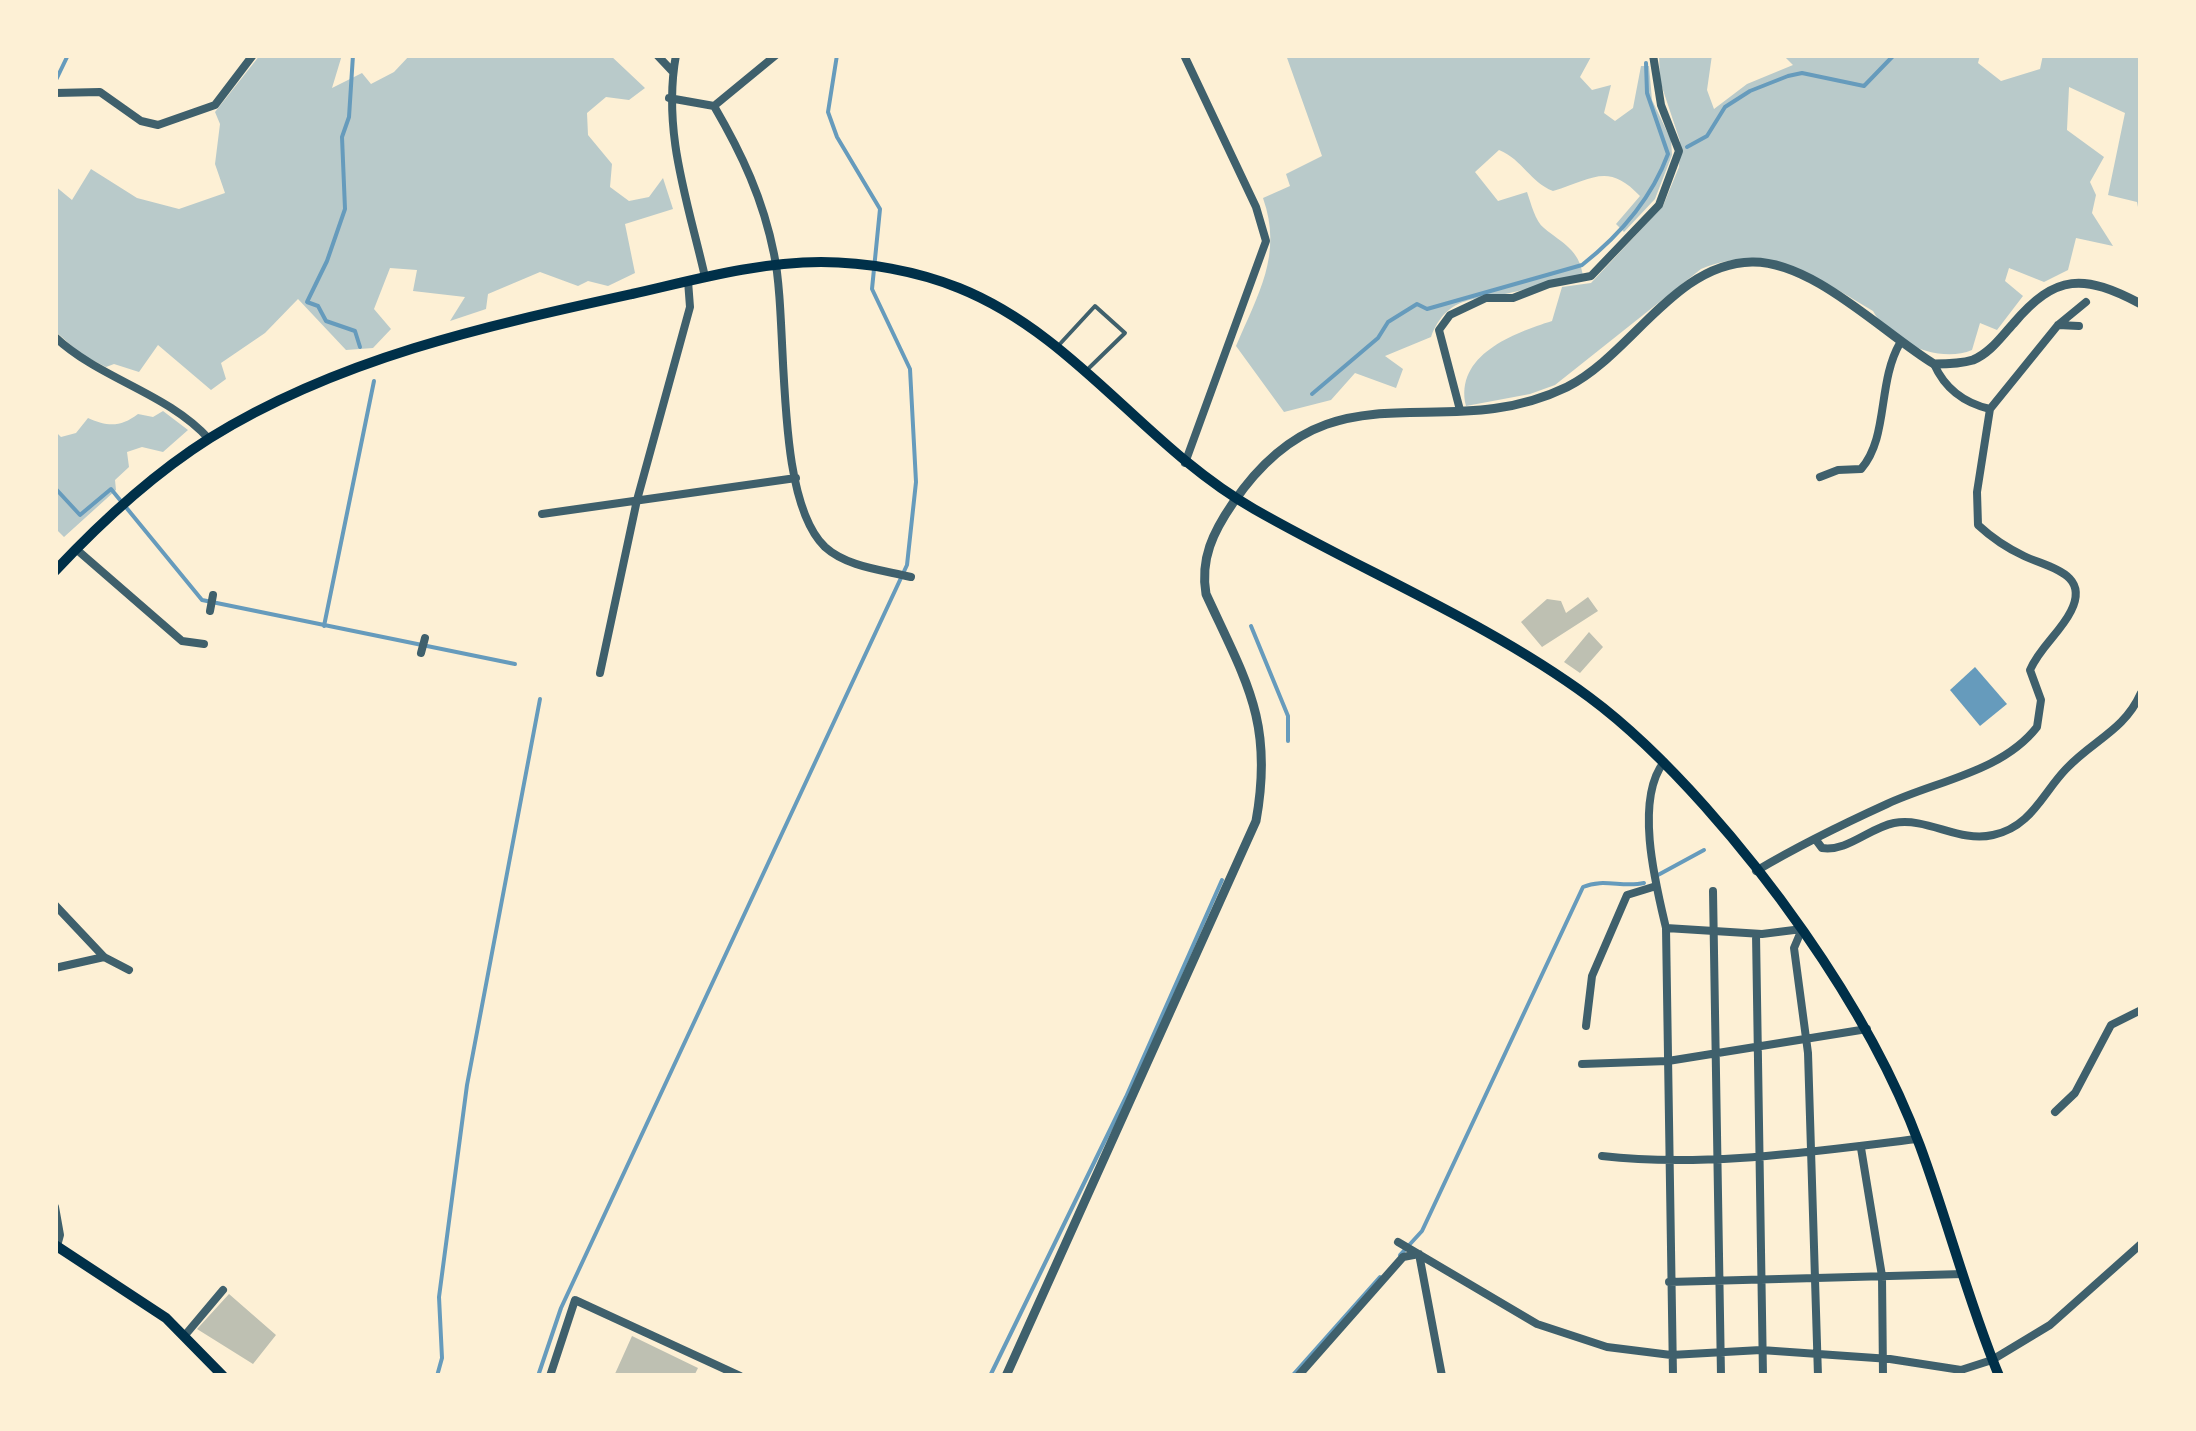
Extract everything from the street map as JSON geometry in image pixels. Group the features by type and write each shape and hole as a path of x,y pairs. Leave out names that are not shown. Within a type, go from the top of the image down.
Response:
{"main road":[{"path":"55,571 116,511 209,439 307,386 397,352 705,277 776,264 866,265 967,291 1058,346 1185,464 1236,498 1538,662 1613,716 1664,762 1802,929 1867,1029 1918,1139 1998,1376"},
{"path":"56,1246 186,1334 223,1376"}],"street":[{"path":"55,93 100,92 140,122 158,125 215,105 254,55"},
{"path":"657,55 673,72"},
{"path":"676,55 669,98 679,169 705,277"},
{"path":"669,98 714,106 776,55"},
{"path":"1184,55 1256,207 1266,241 1185,464"},
{"path":"1460,410 1439,330 1450,314 1486,298 1512,298 1550,284 1591,276 1658,204 1678,151 1661,106 1654,55"},
{"path":"714,106 754,178 776,264 783,383 796,478 810,528 823,545 854,564 904,575"},
{"path":"1006,1376 1204,931 1248,846 1264,773 1263,738 1256,708 1206,594 1203,574 1216,528 1236,498 1290,440 1334,419 1504,406 1572,384 1688,286 1733,264 1758,262 1800,274 1934,364 1948,388 1965,400 1990,409"},
{"path":"600,673 637,500 690,307 688,282"},
{"path":"1934,364 1959,363 1984,354 2029,306 2060,285 2096,284 2141,304"},
{"path":"1756,871 1892,801 1932,790 2004,755 2037,726 2041,700 2030,670 2076,598 2072,580 2062,569 2009,549 1978,525 1976,492 1990,409 2058,325 2086,302"},
{"path":"2058,325 2079,326"},
{"path":"55,338 80,360 190,420 209,439"},
{"path":"1820,477 1838,470 1861,470 1866,464 1879,434 1883,385 1900,342"},
{"path":"542,514 796,478"},
{"path":"76,549 182,641 204,644"},
{"path":"210,611 213,594"},
{"path":"422,653 424,638"},
{"path":"1816,840 1822,848 1840,848 1876,828 1909,822 1976,837 2017,826 2031,816 2066,769 2126,722 2141,693"},
{"path":"1664,762 1652,785 1654,887 1666,928 1673,1376"},
{"path":"1586,1026 1592,976 1627,895 1654,887"},
{"path":"1713,891 1721,1376"},
{"path":"55,905 104,957 129,970"},
{"path":"1666,928 1756,934 1802,929 1794,948 1807,1041 1818,1279 1818,1376"},
{"path":"1756,934 1763,1376"},
{"path":"55,968 104,957"},
{"path":"2054,1112 2075,1094 2112,1026 2141,1010"},
{"path":"1582,1064 1668,1061 1867,1029"},
{"path":"1602,1156 1650,1162 1861,1148 1918,1139"},
{"path":"1861,1148 1882,1276 1882,1376"},
{"path":"55,1207 60,1235 56,1246"},
{"path":"1398,1242 1536,1324 1607,1347 1670,1355 1761,1350 1818,1354 1882,1359 1961,1373 1992,1360 2060,1316 2141,1244"},
{"path":"1298,1376 1402,1257 1419,1254"},
{"path":"1419,1254 1442,1376"},
{"path":"1669,1282 1964,1274"},
{"path":"186,1334 222,1290"},
{"path":"550,1376 575,1300 740,1376"}],"lane":[{"path":"1058,346 1095,306 1125,334 1086,371"}],"shaded area":[{"path":"260,55 342,55 332,88 362,73 371,84 394,72 410,55 610,55 645,88 629,100 606,97 587,113 588,135 612,164 610,187 629,201 649,197 663,178 673,209 625,224 635,273 608,286 588,281 578,286 540,272 488,294 486,309 450,321 465,297 413,291 417,270 390,268 374,309 391,329 373,348 346,350 298,299 265,333 221,363 226,379 211,390 158,345 139,372 114,364 106,367 82,355 55,331 55,186 72,200 91,169 137,198 179,209 225,193 215,164 220,124 215,112"},
{"path":"1286,55 1592,55 1580,77 1592,90 1611,85 1604,113 1615,121 1633,108 1641,66 1649,66 1652,100 1671,140 1672,155 1655,199 1624,232 1616,224 1640,196 1619,179 1600,176 1553,191 1499,150 1475,172 1498,201 1527,192 1538,221 1574,253 1583,276 1465,301 1446,313 1431,337 1385,356 1403,369 1396,388 1355,373 1331,400 1284,412 1236,346 1269,256 1263,198 1290,186 1286,174 1322,156"},
{"path":"1659,55 1712,55 1707,90 1714,109 1747,84 1793,65 1783,55 1980,55 1978,63 2001,81 2040,69 2043,55 2141,55 2141,222 2137,202 2108,195 2125,113 2069,87 2067,130 2104,157 2090,182 2096,195 2092,213 2113,246 2076,238 2068,270 2044,282 2009,268 2005,281 2023,296 1997,330 1980,323 1972,350 1945,354 1916,347 1891,332 1873,311 1791,267 1748,259 1725,261 1701,269 1555,385 1530,394 1466,406 1465,388 1478,360 1505,340 1552,321 1562,287 1591,283 1663,206 1679,167 1680,141 1660,81"},
{"path":"163,411 188,430 163,452 142,447 127,452 129,467 115,480 116,490 64,537 55,528 55,431 61,437 76,433 88,418 114,424 138,414 153,417"}],"water":[{"path":"1975,667 2007,704 1980,726 1950,690"}],"building":[{"path":"1588,597 1598,611 1542,647 1521,622 1547,599 1561,601 1566,613"},
{"path":"1589,632 1603,647 1580,673 1564,662"},
{"path":"229,1294 276,1335 253,1364 197,1329"},
{"path":"632,1336 698,1368 694,1376 614,1376"}],"waterway":[{"path":"55,82 68,55"},
{"path":"353,55 349,117 342,137 345,209 327,261 307,302 318,306 326,321 355,331 360,347"},
{"path":"538,1376 561,1308 907,565 916,482 910,369 872,289 880,209 837,137 828,112 837,55"},
{"path":"1687,147 1707,136 1725,107 1750,91 1802,73 1864,86 1894,55"},
{"path":"1312,394 1378,338 1388,322 1417,304 1427,309 1582,265 1609,241 1633,216 1668,154 1647,93 1646,63"},
{"path":"324,626 374,381"},
{"path":"55,488 80,515 111,489 202,600 515,664"},
{"path":"1251,626 1288,716 1288,741"},
{"path":"437,1376 442,1358 439,1297 467,1085 540,699"},
{"path":"1658,875 1704,850"},
{"path":"990,1376 1126,1097 1222,880"},
{"path":"1400,1255 1422,1231 1583,887 1598,883 1644,883"},
{"path":"1292,1376 1380,1277"}]}
